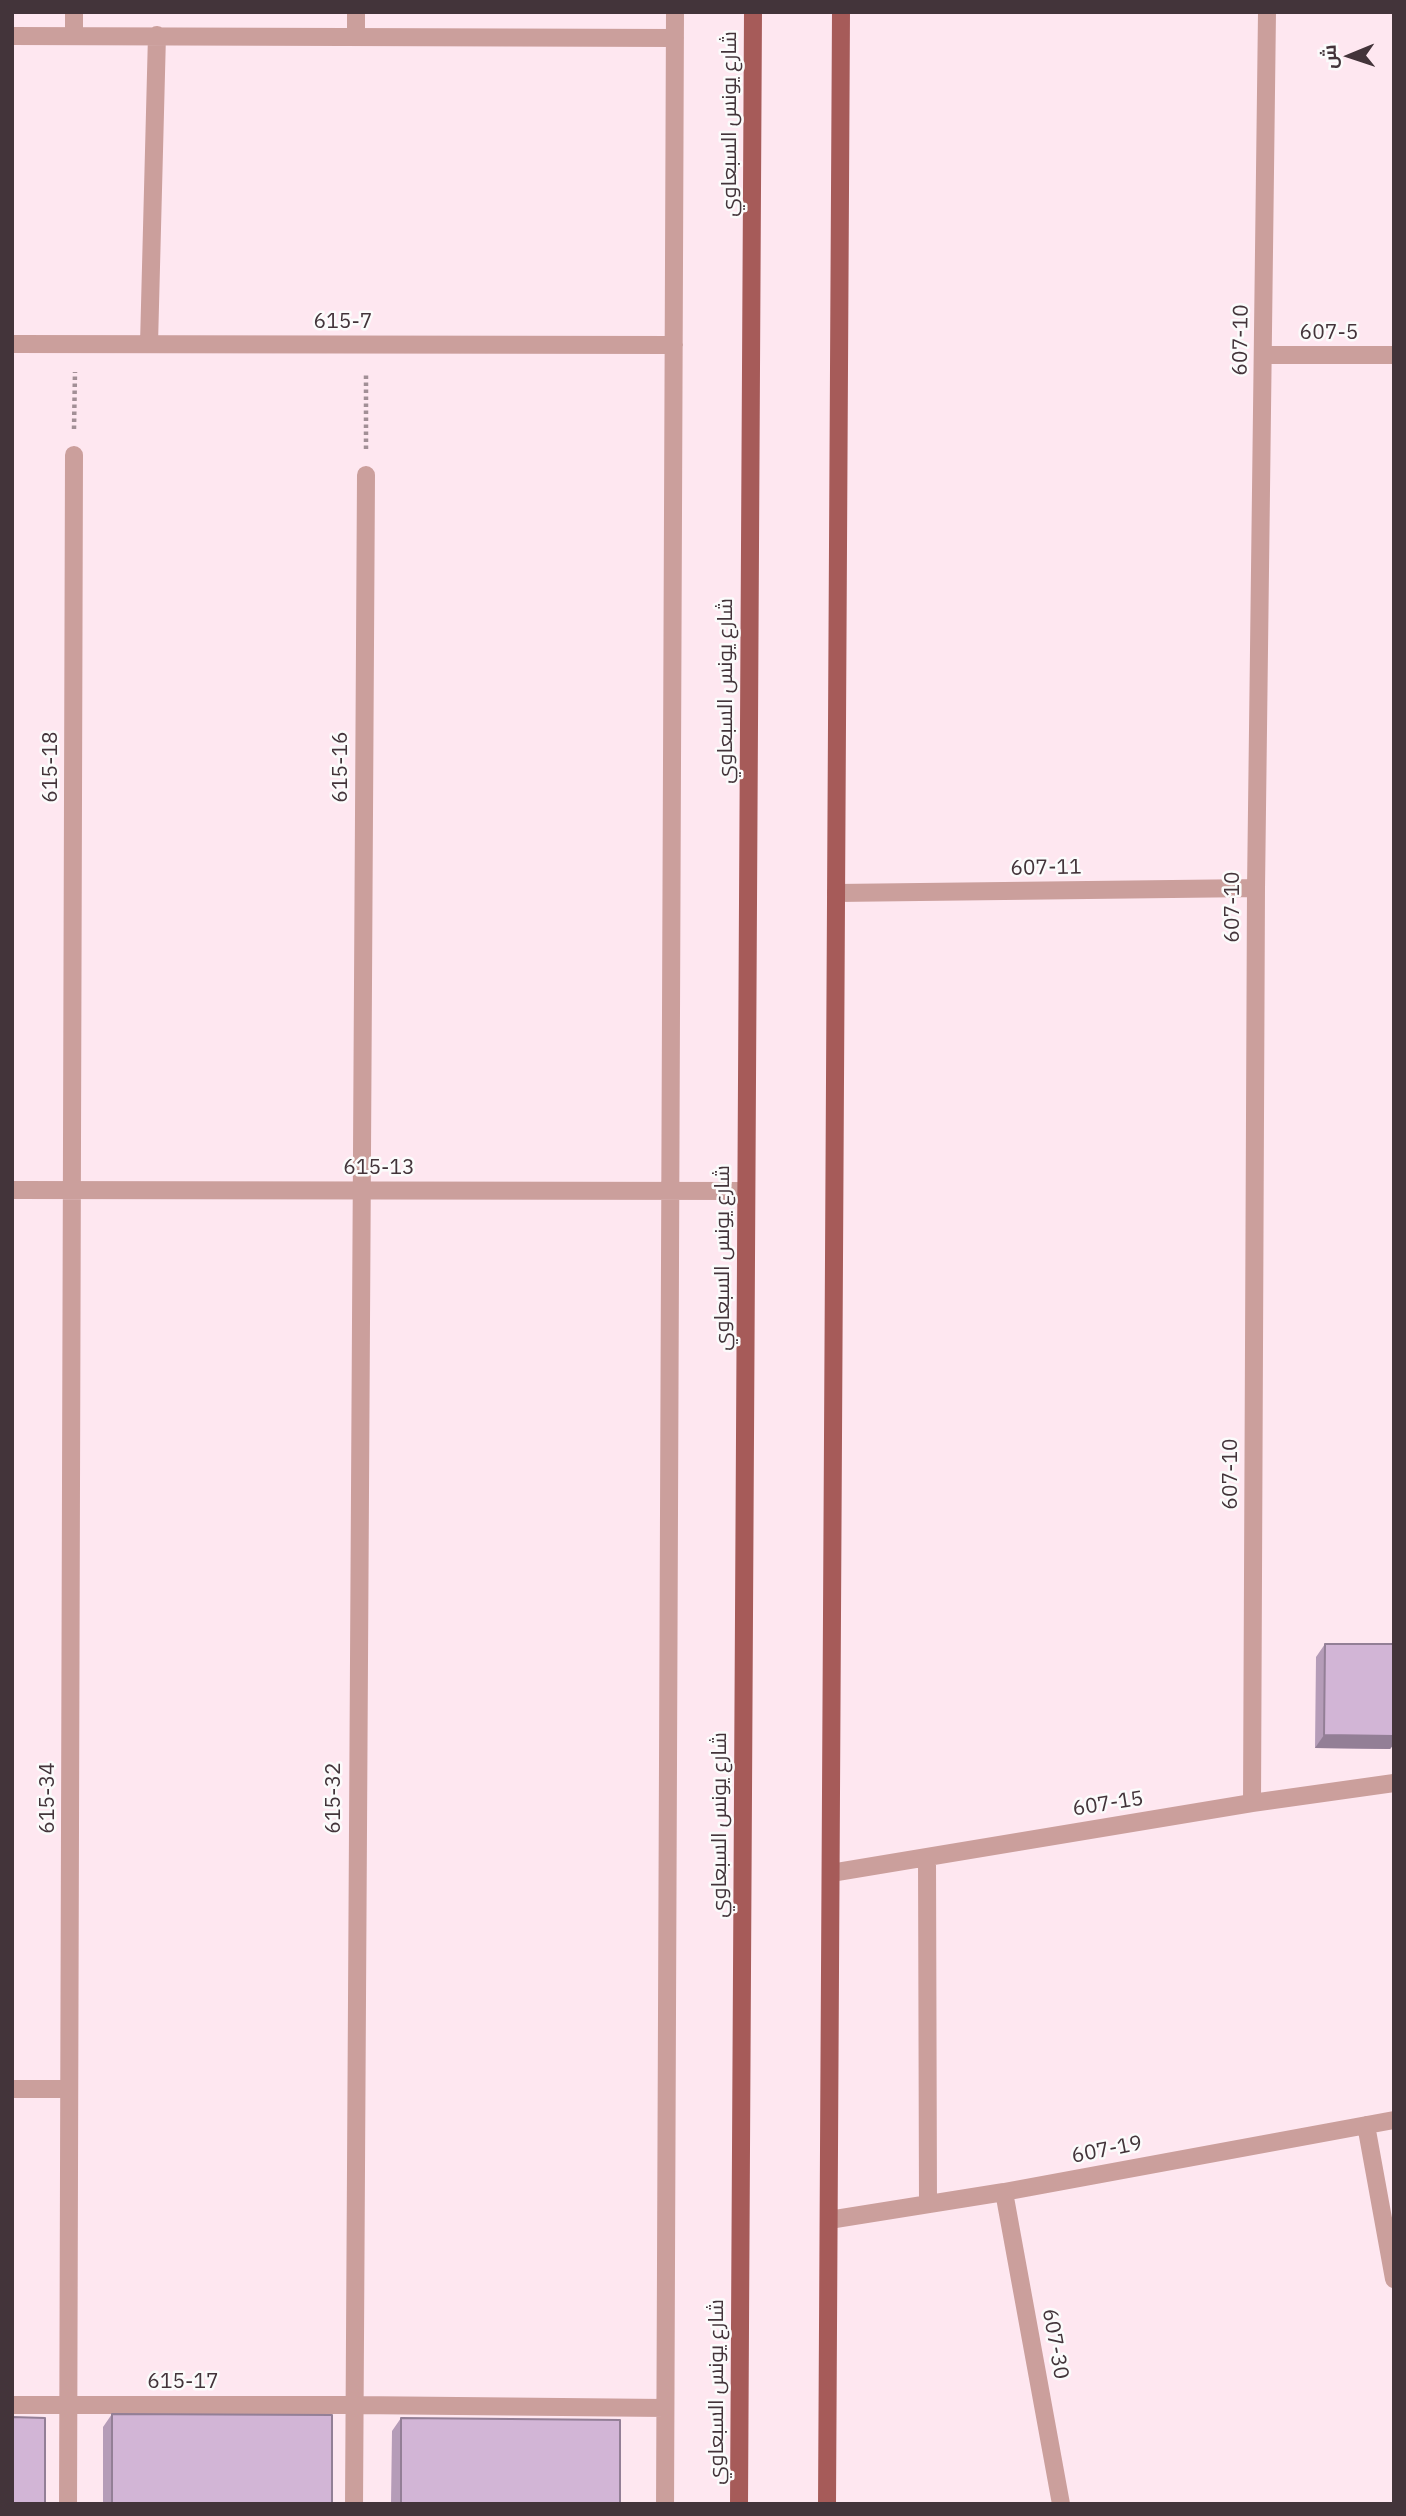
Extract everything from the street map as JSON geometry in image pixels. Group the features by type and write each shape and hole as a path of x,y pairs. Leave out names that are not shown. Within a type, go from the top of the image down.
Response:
{"main road":[{"name":"شارع يونس السبعاوي","path":"739,2504 753,12"},
{"path":"827,2504 841,12"}],"street":[{"path":"74,12 74,36"},
{"path":"356,12 356,36"},
{"path":"665,2504 675,12"},
{"name":"607-10","path":"1252,1803 1256,888 1267,12"},
{"path":"12,36 675,38"},
{"path":"149,344 157,36"},
{"name":"615-7","path":"12,344 674,345"},
{"name":"607-5","path":"1264,355 1394,355"},
{"name":"615-18","path":"73,1190 74,455"},
{"name":"615-16","path":"360,1191 366,475"},
{"name":"607-11","path":"836,893 1256,888"},
{"name":"615-13","path":"12,1190 746,1191"},
{"name":"615-34","path":"68,2504 73,1190"},
{"name":"615-32","path":"354,2504 360,1191"},
{"name":"607-15","path":"831,1873 1252,1803 1394,1783"},
{"path":"928,1857 929,2204"},
{"path":"12,2089 69,2089"},
{"name":"607-19","path":"828,2220 1004,2192 1394,2120"},
{"path":"1366,2125 1394,2279"},
{"name":"607-30","path":"1004,2192 1061,2504"},
{"name":"615-17","path":"12,2405 665,2408"}],"path":[{"path":"74,455 75,344"},
{"path":"366,344 366,475"}],"building":[{"path":"1325,1644 1394,1644 1394,1736 1324,1735"},
{"path":"112,2414 332,2415 332,2504 112,2504"},
{"path":"12,2417 45,2418 45,2504 12,2504"},
{"path":"401,2418 620,2420 620,2504 401,2504"}]}
